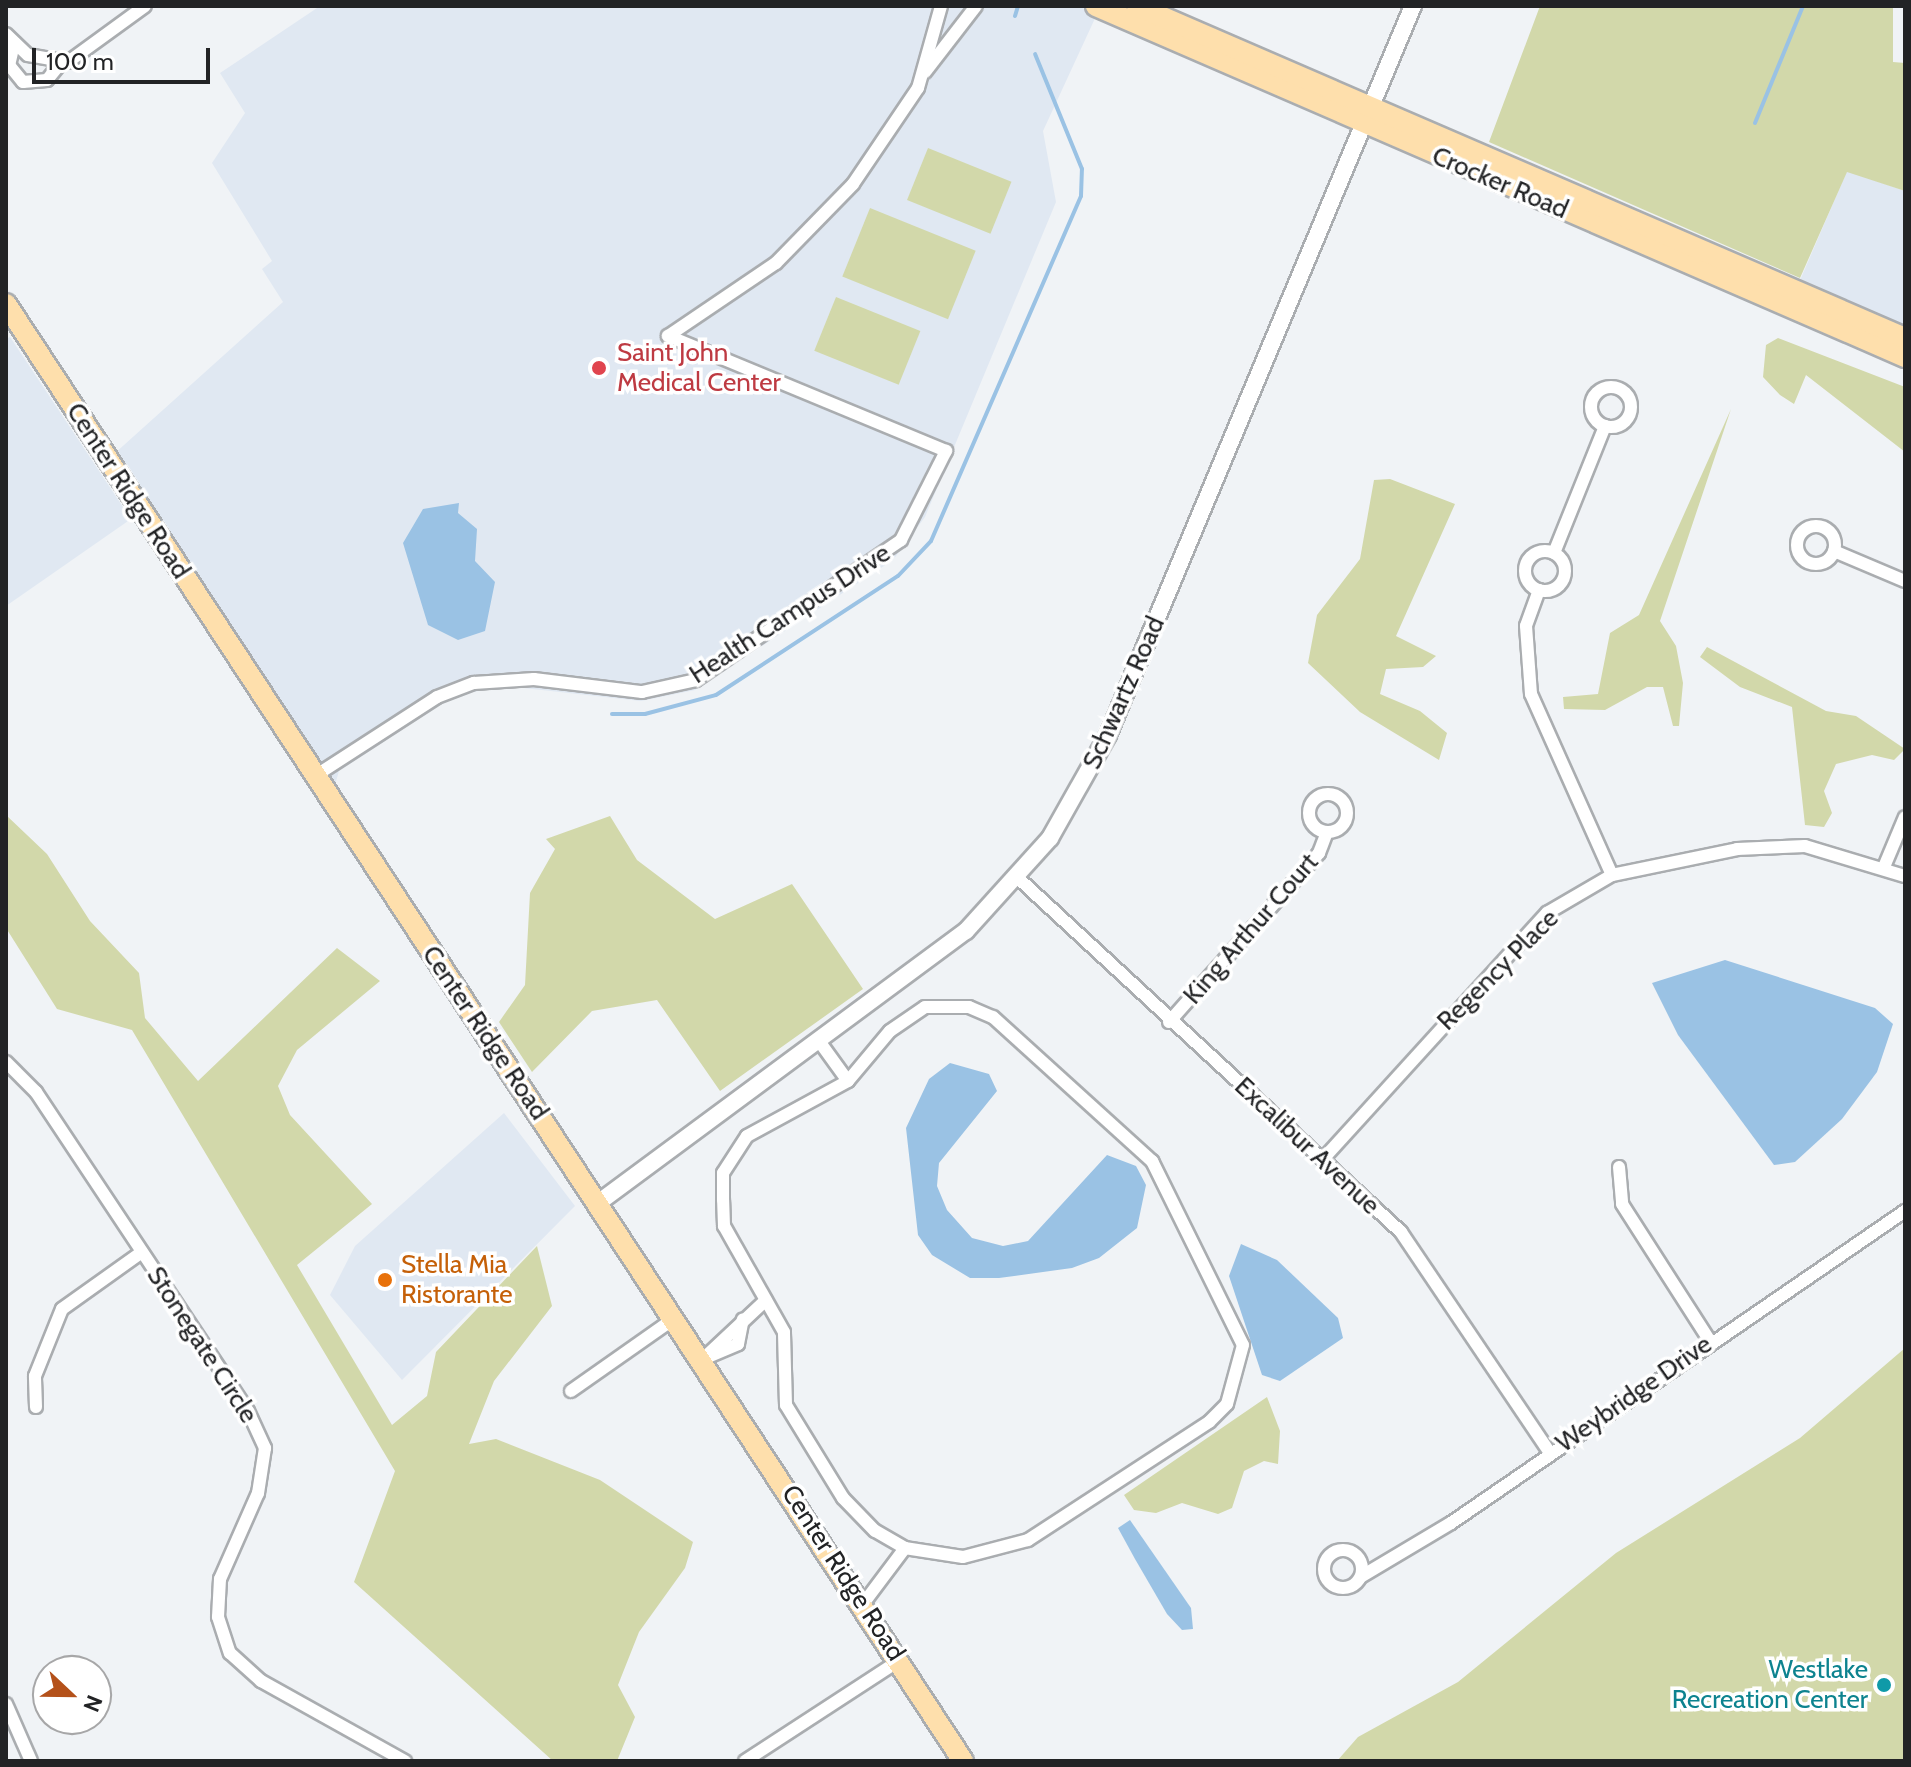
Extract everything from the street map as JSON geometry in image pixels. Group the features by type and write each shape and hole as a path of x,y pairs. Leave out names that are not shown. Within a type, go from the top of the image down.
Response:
{"main road":[{"name":"Crocker Road","path":"1096,6 1905,338"},
{"name":"Crocker Road","path":"1137,6 1368,116 1905,357"},
{"name":"Center Ridge Road","path":"6,304 703,1359 963,1761"}],"street":[{"path":"61,63 10,39 9,65 23,82 47,80 61,63 84,55 145,6"},
{"name":"Health Campus Drive","path":"925,72 941,6"},
{"name":"Health Campus Drive","path":"315,776 437,697 474,683 534,679 642,692 696,680 901,540 946,451 668,336 765,271 816,226 883,144 925,72 976,6"},
{"name":"Schwartz Road","path":"598,1203 976,923 1018,878 1068,810 1108,735 1413,6"},
{"path":"1554,553 1605,426"},
{"path":"1834,551 1905,581"},
{"path":"1539,590 1525,576 1526,562 1535,552 1554,553"},
{"path":"1554,553 1565,568 1562,581 1539,590 1526,626 1531,694 1612,875"},
{"path":"1884,867 1905,817"},
{"name":"King Arthur Court","path":"1169,1022 1319,853 1327,832"},
{"name":"Regency Place","path":"1323,1159 1547,913 1612,875 1737,849 1805,846 1884,867 1905,876"},
{"name":"Excalibur Avenue","path":"1018,878 1169,1022 1401,1232 1550,1453"},
{"path":"925,1007 969,1007 993,1017 1152,1161 1243,1345 1227,1404 1209,1422 1028,1540 963,1557 905,1548 843,1498 786,1405 784,1332 766,1300 724,1226 723,1173 747,1136 848,1081 890,1031 925,1007"},
{"path":"819,1041 848,1081"},
{"name":"Stonegate Circle","path":"6,1062 36,1092 248,1411 265,1448 258,1493 220,1579 218,1617 230,1653 261,1681 405,1761"},
{"path":"1619,1167 1622,1204 1710,1341"},
{"name":"Weybridge Drive","path":"1362,1576 1550,1453 1710,1341 1905,1211"},
{"path":"36,1407 35,1376 62,1309 142,1252"},
{"path":"703,1359 766,1300"},
{"path":"571,1391 675,1318"},
{"path":"863,1604 905,1548"},
{"path":"745,1761 900,1660"},
{"path":"6,1704 31,1761"}],"shaded area":[{"name":"Saint John Medical Center","path":"320,6 1078,6 1097,14 1043,131 1056,202 925,517 893,560 695,690 641,701 505,686 473,692 443,703 339,771 334,788 114,454 283,302 262,269 272,261 212,163 245,113 220,73"},
{"path":"1847,171 1905,191 1905,330 1798,285"},
{"path":"10,337 131,519 6,606 6,339"},
{"path":"504,1113 575,1206 402,1380 330,1295 355,1246"}],"green space":[{"path":"1540,6 1893,6 1893,62 1905,63 1905,191 1847,172 1800,278 1489,142"},
{"path":"928,148 1011,182 990,234 907,200"},
{"path":"870,208 976,251 948,319 842,277"},
{"path":"836,297 920,331 899,385 814,351"},
{"path":"1778,338 1905,387 1905,452 1806,375 1794,404 1780,395 1763,377 1766,345"},
{"path":"1731,409 1660,621 1676,646 1683,683 1679,726 1673,726 1663,687 1647,687 1605,710 1564,709 1563,697 1598,694 1610,633 1639,615"},
{"path":"1390,479 1455,504 1396,636 1436,656 1423,667 1386,669 1380,694 1420,711 1447,733 1439,760 1360,712 1308,663 1317,615 1360,559 1374,480"},
{"path":"1707,647 1826,711 1856,716 1905,749 1894,760 1872,755 1836,764 1824,791 1832,813 1824,827 1805,825 1792,707 1740,687 1700,657"},
{"path":"6,815 47,854 90,921 139,973 145,1018 198,1081 337,948 380,981 297,1050 278,1086 290,1115 372,1204 297,1265 392,1425 427,1396 436,1352 537,1246 552,1306 494,1381 469,1444 496,1439 600,1480 693,1542 685,1568 639,1632 618,1685 635,1717 617,1761 553,1761 354,1582 395,1471 132,1030 57,1009 6,928"},
{"path":"610,816 637,860 715,919 792,884 863,989 720,1091 657,1000 592,1011 532,1072 499,1022 525,985 530,893 555,849 546,839"},
{"path":"1905,1348 1905,1761 1337,1761 1358,1737 1458,1682 1616,1553 1800,1438"},
{"path":"1267,1397 1280,1431 1278,1464 1264,1461 1244,1471 1232,1508 1218,1514 1182,1503 1156,1513 1134,1510 1124,1495"}],"water":[{"path":"459,503 458,513 477,529 475,561 495,582 485,631 458,640 428,625 403,543 423,509"},
{"path":"1725,960 1875,1008 1893,1024 1877,1072 1842,1119 1795,1162 1774,1165 1678,1035 1652,983"},
{"path":"950,1063 989,1074 997,1091 939,1163 937,1186 947,1210 972,1238 1003,1246 1028,1241 1107,1155 1136,1166 1146,1185 1137,1228 1099,1258 1072,1268 999,1278 970,1278 932,1255 918,1235 906,1128 929,1079"},
{"path":"1241,1244 1277,1260 1338,1318 1343,1338 1280,1381 1262,1375 1229,1276"},
{"path":"1130,1520 1191,1608 1193,1629 1182,1630 1167,1614 1135,1559 1118,1528"}],"waterway":[{"path":"1015,16 1018,6"},
{"path":"1755,123 1803,6"},
{"path":"612,714 645,714 716,695 898,576 931,541 1081,196 1082,169 1035,54"}],"place":[{"name":"Saint John Medical Center","path":"599,368"},
{"name":"Stella Mia Ristorante","path":"385,1280"},
{"name":"Westlake Recreation Center","path":"1884,1685"}]}
